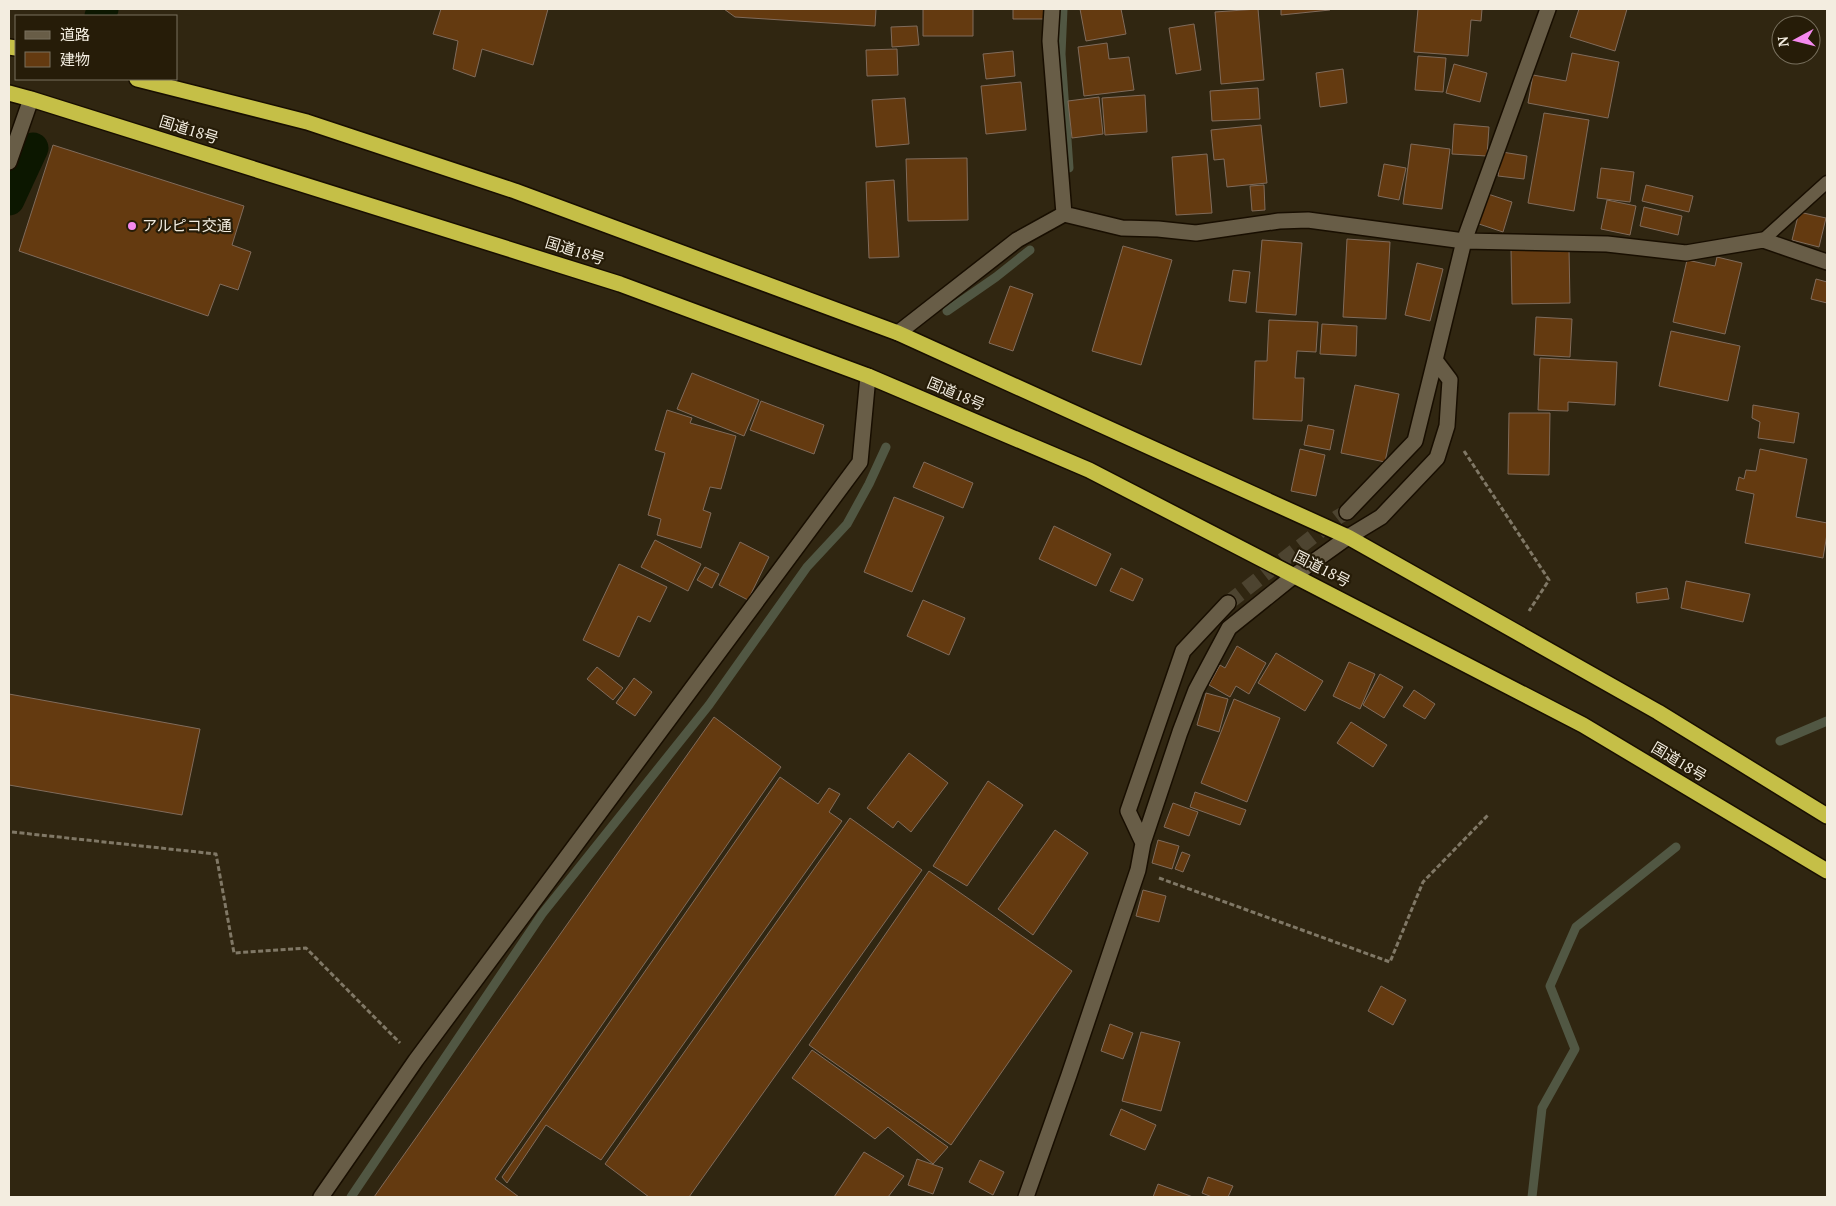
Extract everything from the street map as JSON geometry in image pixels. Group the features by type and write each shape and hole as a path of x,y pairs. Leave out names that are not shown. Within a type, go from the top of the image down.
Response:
{"highway":[{"name":"国道18号","path":"140,80 316,125 515,191 898,333 1348,537 1658,712 1827,816"},
{"name":"国道18号","path":"9,93 620,284 868,376 1089,470 1584,725 1827,871"}],"street":[{"path":"1052,9 1050,40 1064,214"},
{"path":"1346,512 1415,441 1464,241 1548,9"},
{"path":"9,162 31,99"},
{"path":"898,333 1016,240 1064,214 1122,228 1158,229 1196,234 1279,221 1308,220 1464,241 1607,244 1686,253 1763,240 1827,262"},
{"path":"1026,1197 1138,870 1143,843 1196,690 1229,628 1295,575 1348,537 1381,518 1437,458 1447,426 1450,380 1435,360"},
{"path":"320,1197 416,1060 860,462 868,376"},
{"path":"1143,843 1128,811 1183,651 1228,603"}],"lane":[{"path":"1763,240 1827,182"}],"path":[{"path":"1447,426 1549,580 1529,611"},
{"path":"1138,870 1390,962 1423,882 1488,814"},
{"path":"12,832 216,854 234,952 306,948 416,1060"}],"building":[{"path":"441,9 548,9 533,65 482,49 475,77 453,69 458,41 433,34"},
{"path":"724,9 876,9 875,26 735,17"},
{"path":"923,9 973,9 973,36 923,36"},
{"path":"1013,9 1045,9 1045,19 1013,19"},
{"path":"1080,9 1121,9 1126,34 1086,41"},
{"path":"1258,9 1264,80 1221,84 1215,12"},
{"path":"1281,9 1329,9 1330,10 1281,15"},
{"path":"1418,9 1482,9 1481,21 1471,20 1468,56 1414,52"},
{"path":"1579,9 1627,9 1615,51 1570,37"},
{"path":"1194,24 1201,70 1176,74 1169,28"},
{"path":"917,26 919,45 892,47 891,27"},
{"path":"1107,43 1109,59 1129,57 1134,90 1084,96 1078,47"},
{"path":"897,49 898,75 867,76 866,50"},
{"path":"1013,51 1015,76 986,79 983,54"},
{"path":"1572,53 1619,62 1608,118 1528,103 1533,75 1566,81"},
{"path":"1418,56 1446,58 1443,92 1415,90"},
{"path":"1454,64 1487,73 1480,102 1446,93"},
{"path":"1343,69 1347,103 1320,107 1316,73"},
{"path":"1021,82 1026,130 986,134 981,86"},
{"path":"1258,88 1260,119 1212,121 1210,91"},
{"path":"1145,95 1147,132 1105,135 1102,98"},
{"path":"1099,97 1103,134 1072,138 1068,101"},
{"path":"905,98 909,144 876,147 872,100"},
{"path":"1544,113 1589,120 1574,211 1528,203"},
{"path":"1454,124 1489,127 1487,156 1452,154"},
{"path":"1261,125 1267,183 1227,187 1224,159 1214,160 1211,130"},
{"path":"1411,144 1450,149 1442,209 1403,204"},
{"name":"アルピコ交通","path":"53,145 244,206 232,245 251,252 238,290 220,284 208,316 19,251"},
{"path":"1502,152 1527,156 1524,179 1498,176"},
{"path":"1207,154 1212,213 1176,215 1172,157"},
{"path":"967,158 968,220 908,221 906,159"},
{"path":"1384,164 1406,168 1399,200 1378,196"},
{"path":"1601,168 1634,172 1630,202 1597,198"},
{"path":"894,180 899,257 869,258 866,182"},
{"path":"1264,185 1265,210 1252,211 1250,186"},
{"path":"1646,185 1693,196 1689,212 1642,201"},
{"path":"1488,194 1512,202 1503,232 1479,224"},
{"path":"1607,200 1636,206 1630,235 1601,229"},
{"path":"1644,207 1682,216 1678,235 1640,226"},
{"path":"1799,212 1826,218 1819,247 1792,240"},
{"path":"1347,239 1390,242 1386,319 1343,317"},
{"path":"1262,240 1302,243 1296,315 1256,312"},
{"path":"1123,246 1172,260 1141,365 1092,351"},
{"path":"1569,248 1570,303 1512,304 1511,249"},
{"path":"1717,257 1742,263 1725,334 1673,322 1687,260 1715,266"},
{"path":"1417,263 1443,269 1430,321 1405,315"},
{"path":"1233,270 1250,272 1246,303 1229,301"},
{"path":"1816,279 1827,282 1827,303 1811,299"},
{"path":"1010,286 1033,294 1013,351 989,343"},
{"path":"1536,317 1572,319 1570,357 1534,355"},
{"path":"1269,320 1318,322 1316,352 1297,351 1295,378 1304,378 1302,421 1253,419 1255,361 1267,361"},
{"path":"1322,324 1357,326 1356,356 1320,354"},
{"path":"1671,331 1740,346 1728,401 1659,386"},
{"path":"1540,358 1617,362 1615,405 1568,402 1568,411 1538,410"},
{"path":"692,373 759,400 744,436 677,409"},
{"path":"1355,385 1399,394 1385,462 1341,453"},
{"path":"761,401 824,425 814,454 750,430"},
{"path":"1753,405 1799,413 1794,443 1758,438 1760,422 1752,418"},
{"path":"667,410 692,418 690,423 736,436 721,489 710,487 703,510 711,513 701,548 657,535 661,519 648,515 665,453 655,450"},
{"path":"1509,413 1550,413 1549,475 1508,474"},
{"path":"1308,425 1334,430 1330,450 1304,445"},
{"path":"1300,449 1325,455 1316,496 1291,491"},
{"path":"1760,449 1807,459 1796,517 1827,523 1823,558 1745,543 1754,494 1736,490 1739,477 1744,479 1746,470 1756,471"},
{"path":"924,462 973,483 963,508 913,487"},
{"path":"894,497 944,517 912,592 864,572"},
{"path":"1054,526 1111,554 1096,586 1039,559"},
{"path":"655,540 701,564 688,591 641,567"},
{"path":"740,542 769,557 748,600 719,585"},
{"path":"619,564 667,587 650,622 638,616 619,657 583,640"},
{"path":"705,567 719,574 712,588 697,580"},
{"path":"1121,568 1143,579 1133,601 1110,591"},
{"path":"1686,581 1750,594 1743,622 1681,608"},
{"path":"1667,588 1669,599 1637,603 1636,593"},
{"path":"923,600 965,618 949,655 907,636"},
{"path":"1237,646 1266,663 1249,694 1236,686 1230,697 1209,685 1220,665 1225,668"},
{"path":"1276,653 1323,681 1305,711 1258,683"},
{"path":"1349,662 1375,674 1360,709 1333,696"},
{"path":"597,667 623,688 613,700 587,679"},
{"path":"1380,674 1403,687 1384,718 1363,705"},
{"path":"634,678 652,692 635,716 616,703"},
{"path":"1414,690 1435,704 1425,719 1403,706"},
{"path":"1206,693 1228,699 1219,732 1197,725"},
{"path":"9,694 200,729 182,815 9,785"},
{"path":"1234,699 1280,718 1247,802 1201,783"},
{"path":"714,717 781,767 495,1179 519,1197 374,1197"},
{"path":"1351,722 1387,745 1373,767 1337,743"},
{"path":"909,753 948,783 911,832 898,821 893,828 867,808"},
{"path":"780,777 818,804 829,788 840,794 829,812 842,821 601,1160 546,1125 507,1183 502,1177"},
{"path":"988,781 1023,805 967,886 933,866"},
{"path":"1195,792 1246,810 1240,825 1190,807"},
{"path":"1173,803 1198,812 1189,836 1164,827"},
{"path":"850,818 922,870 689,1197 649,1197 605,1164"},
{"path":"1055,830 1088,853 1033,935 998,909"},
{"path":"1158,840 1179,846 1172,869 1152,863"},
{"path":"1182,852 1190,855 1183,872 1175,869"},
{"path":"929,871 1072,971 951,1145 809,1045"},
{"path":"1143,890 1166,896 1159,922 1136,916"},
{"path":"1381,986 1406,1000 1393,1025 1368,1011"},
{"path":"1110,1024 1133,1033 1123,1059 1101,1051"},
{"path":"1141,1032 1180,1042 1161,1111 1122,1101"},
{"path":"812,1050 948,1147 933,1164 888,1127 875,1139 792,1078"},
{"path":"1121,1109 1156,1125 1145,1150 1110,1135"},
{"path":"864,1152 904,1176 888,1197 834,1197"},
{"path":"917,1159 943,1168 933,1194 908,1185"},
{"path":"980,1160 1004,1172 993,1195 969,1182"},
{"path":"1208,1177 1233,1186 1228,1197 1212,1197 1202,1193"},
{"path":"1158,1184 1193,1197 1153,1197"}],"waterway":[{"path":"100,15 103,9"},
{"path":"1063,9 1061,54 1069,168"},
{"path":"9,200 33,148"},
{"path":"947,311 996,277 1030,250"},
{"path":"351,1197 542,914 709,705 807,567 847,524 869,484 886,447"},
{"path":"1780,741 1827,721"},
{"path":"1532,1197 1542,1108 1575,1049 1550,986 1576,927 1676,847"}],"tunnel":[{"path":"1228,603 1347,512"}],"place":[{"name":"アルピコ交通","path":"132,226"}]}
